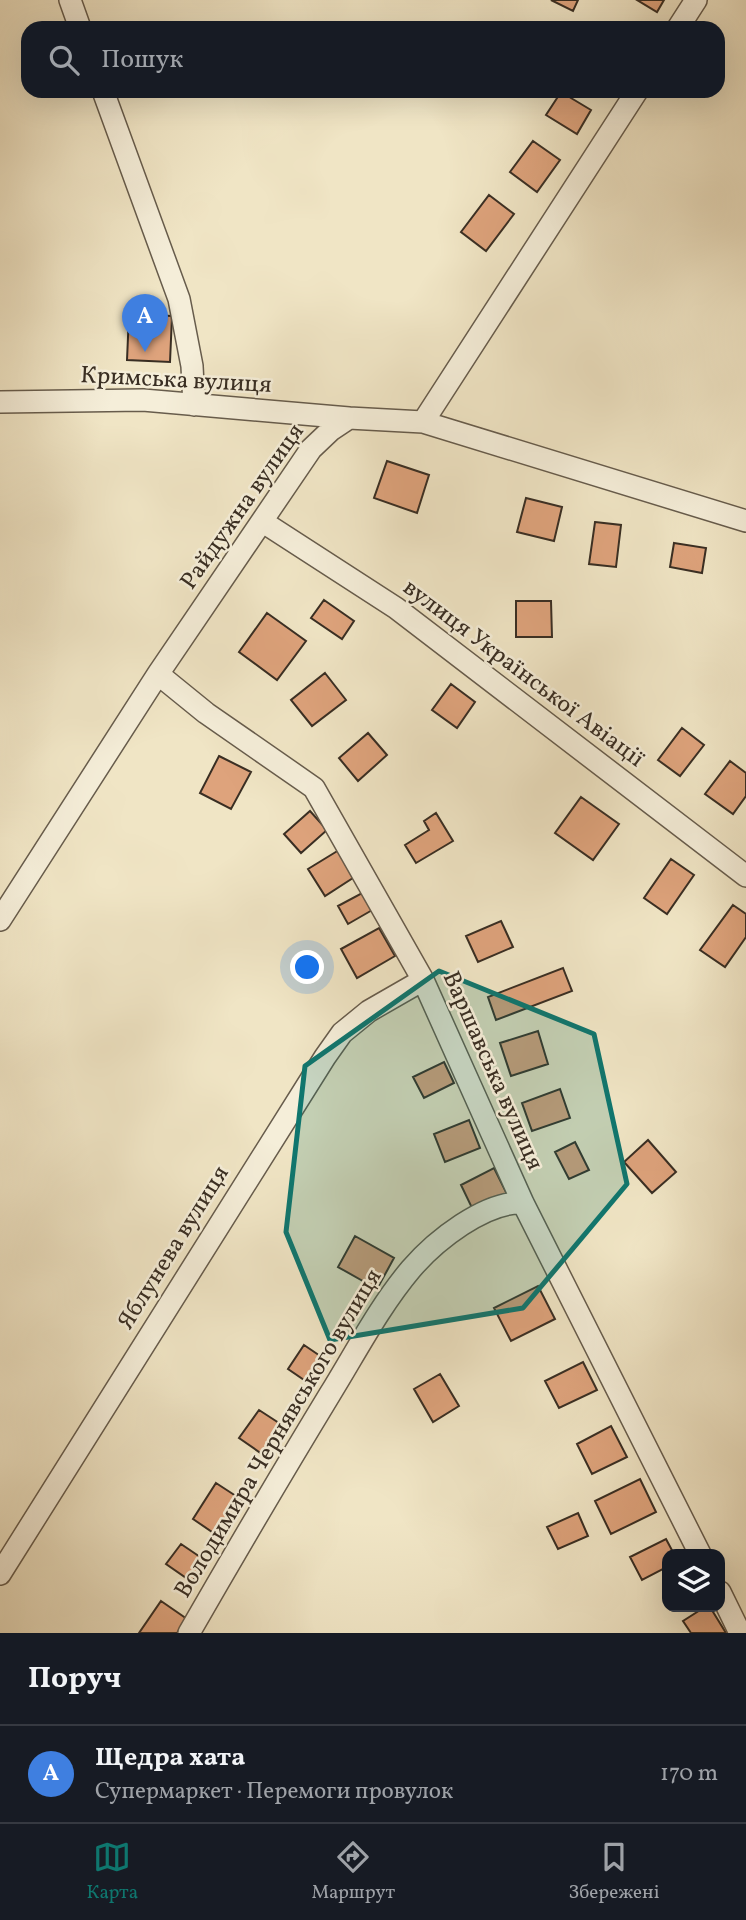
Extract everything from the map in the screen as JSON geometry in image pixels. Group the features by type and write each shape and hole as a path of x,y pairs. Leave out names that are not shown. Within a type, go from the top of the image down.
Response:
{"street":[{"path":"70,0 78,21"},
{"path":"682,21 696,0"},
{"path":"106,98 180,299 192,366 194,405"},
{"path":"423,422 632,98"},
{"name":"Кримська вулиця","path":"0,402 143,400 349,418"},
{"path":"349,418 423,422 746,521"},
{"name":"Райдужна вулиця","path":"0,920 158,674 311,449 349,418"},
{"name":"вулиця Української Авіації","path":"263,522 396,608 746,876"},
{"name":"Варшавська вулиця","path":"158,674 206,713 314,788 423,981 523,1203 698,1549"},
{"name":"Яблунева вулиця","path":"0,1574 342,1033 369,1011 423,981"},
{"name":"Володимира Чернявського вулиця","path":"189,1633 265,1501 385,1304 412,1268 446,1236 495,1206 523,1203"},
{"path":"725,1602 740,1633"}],"highlighted area":[{"path":"439,971 594,1034 627,1184 523,1308 330,1340 286,1232 305,1066"}],"building":[{"path":"551,0 578,0 573,11"},
{"path":"637,0 664,0 657,12"},
{"path":"557,98 571,98 591,110 577,134 546,115"},
{"path":"533,141 560,160 537,192 510,172"},
{"path":"489,195 514,214 486,251 461,232"},
{"path":"129,314 172,316 170,362 127,360"},
{"path":"387,461 429,475 417,513 374,498"},
{"path":"526,498 562,507 554,541 517,532"},
{"path":"595,522 621,525 616,567 589,564"},
{"path":"674,543 706,548 702,573 670,567"},
{"path":"324,600 354,621 342,639 311,618"},
{"path":"516,601 551,601 552,637 516,637"},
{"path":"267,613 306,641 277,680 239,652"},
{"path":"325,673 346,700 312,726 291,700"},
{"path":"451,684 475,702 457,728 432,710"},
{"path":"682,728 704,745 680,776 658,760"},
{"path":"368,733 387,755 358,781 339,758"},
{"path":"219,756 251,772 231,809 200,793"},
{"path":"730,761 746,773 746,796 733,814 705,794"},
{"path":"581,797 619,824 593,860 555,833"},
{"path":"310,811 327,830 301,853 284,834"},
{"path":"436,813 453,841 416,863 405,845 429,830 424,821"},
{"path":"339,850 356,876 325,896 308,869"},
{"path":"671,859 694,875 667,914 644,898"},
{"path":"364,892 374,909 348,924 338,906"},
{"path":"733,905 746,914 746,937 725,967 700,950"},
{"path":"501,921 513,947 478,962 466,936"},
{"path":"379,928 395,956 357,978 341,949"},
{"path":"563,968 572,991 496,1020 488,997"},
{"path":"538,1031 548,1064 511,1076 500,1043"},
{"path":"444,1062 454,1083 424,1098 413,1077"},
{"path":"560,1089 570,1118 532,1131 522,1103"},
{"path":"469,1120 480,1148 445,1162 434,1134"},
{"path":"648,1140 676,1172 652,1193 624,1162"},
{"path":"575,1142 589,1170 569,1179 555,1152"},
{"path":"494,1168 507,1194 473,1210 461,1185"},
{"path":"355,1236 394,1258 377,1289 338,1267"},
{"path":"538,1286 555,1319 511,1341 494,1308"},
{"path":"304,1345 329,1362 313,1386 288,1369"},
{"path":"583,1362 597,1390 559,1408 545,1381"},
{"path":"440,1374 459,1406 433,1422 414,1389"},
{"path":"259,1410 282,1425 262,1454 239,1438"},
{"path":"611,1426 627,1457 592,1474 577,1444"},
{"path":"640,1479 656,1512 611,1534 595,1501"},
{"path":"216,1483 242,1500 218,1536 193,1519"},
{"path":"578,1513 588,1536 558,1549 547,1527"},
{"path":"666,1539 671,1549 662,1549 662,1570 642,1580 630,1557"},
{"path":"181,1544 206,1561 192,1582 166,1564"},
{"path":"161,1601 187,1619 177,1633 139,1633"},
{"path":"697,1612 713,1612 726,1633 691,1633 683,1621"}],"place":[{"name":"Щедра хата","path":"145,352"}]}
